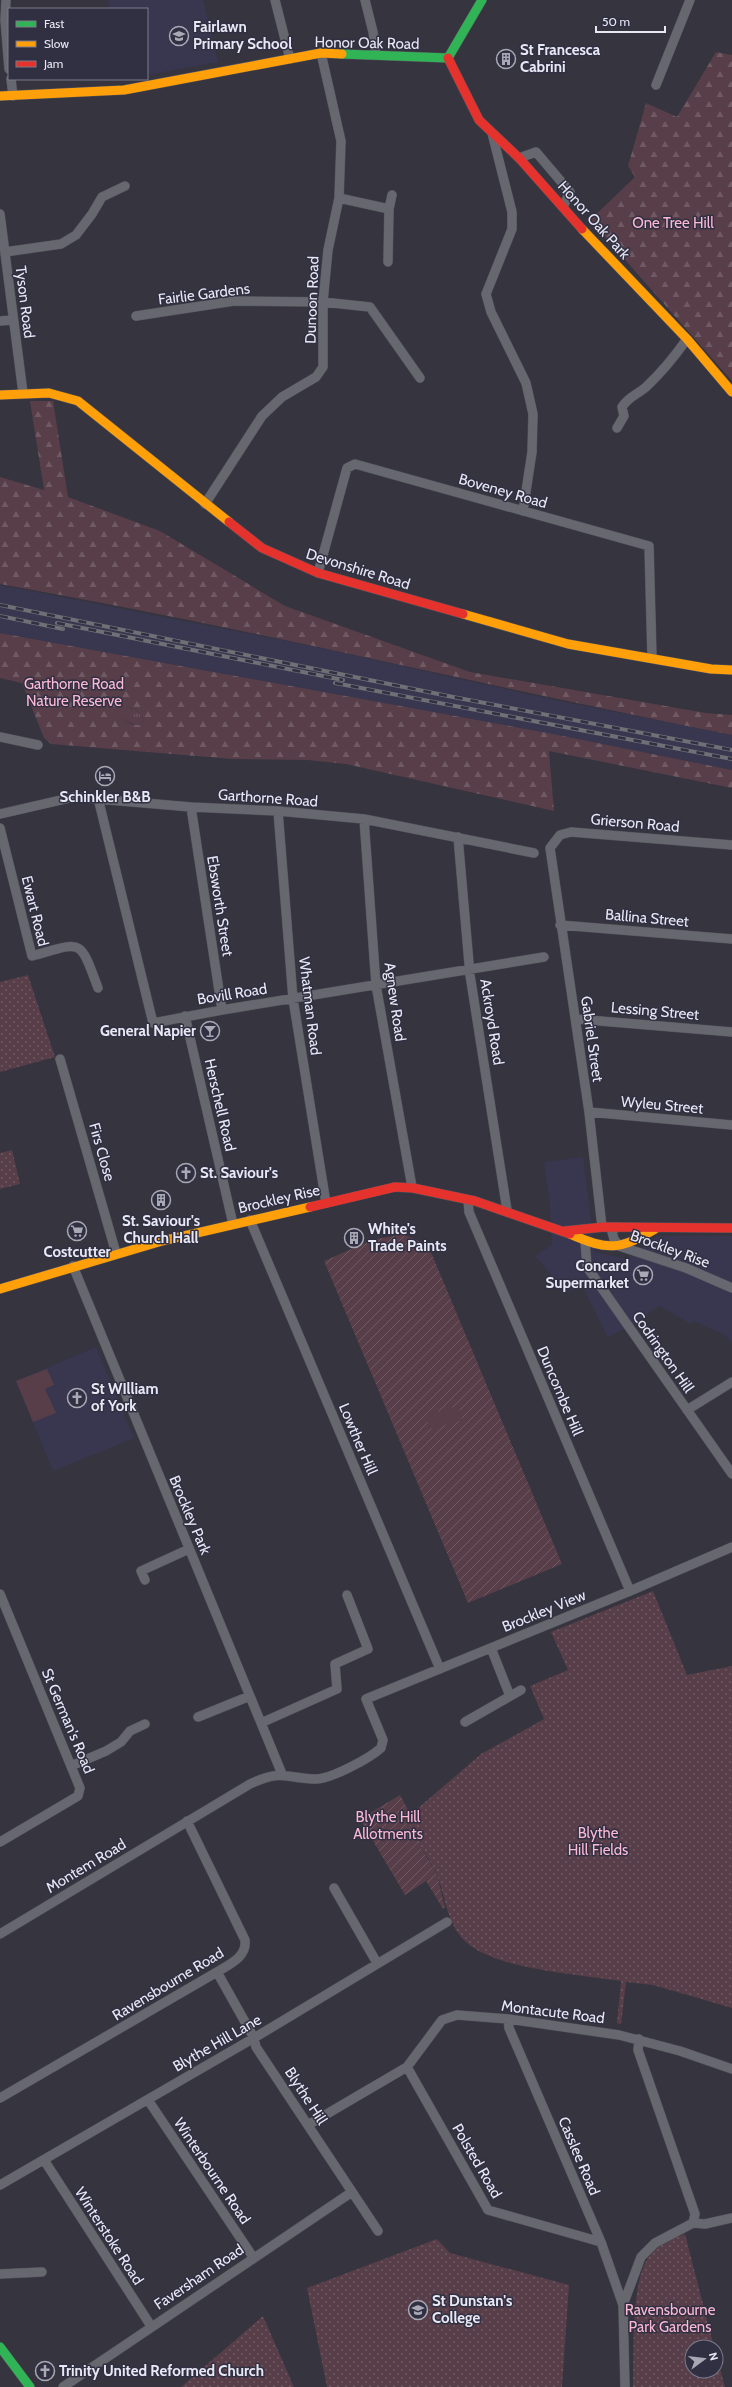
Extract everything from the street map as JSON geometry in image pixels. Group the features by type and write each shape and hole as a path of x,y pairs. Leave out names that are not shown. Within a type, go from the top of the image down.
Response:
{"main road":[{"path":"448,58 482,0"},
{"name":"Honor Oak Road","path":"0,96 124,90 321,53 448,58"},
{"name":"Honor Oak Park","path":"448,58 479,120 519,158 687,339 732,392"},
{"name":"Devonshire Road","path":"0,395 23,392 62,393 78,401 205,504 262,548 318,573 568,644 711,669 732,670"},
{"name":"Brockley Rise","path":"1,1286 116,1253 250,1220 395,1188 412,1187 507,1210 565,1231 585,1241 607,1246 619,1246"},
{"path":"565,1231 602,1227 655,1229 732,1228"},
{"path":"630,1228 635,1236 634,1240"},
{"path":"619,1246 655,1229"},
{"path":"0,2347 30,2387"}],"street":[{"path":"6,0 5,20 8,57"},
{"path":"275,0 290,59"},
{"path":"365,0 373,32 376,54"},
{"path":"656,85 690,0"},
{"name":"Dunoon Road","path":"205,504 262,416 282,397 320,373 324,360 323,302 328,250 339,198 341,141 321,53"},
{"path":"11,80 13,96"},
{"path":"491,132 512,212 512,229 486,294 491,312 526,383 533,414 532,452 524,511"},
{"path":"519,158 536,152 570,192 563,207"},
{"path":"5,252 62,244 76,235 92,214 102,197 125,186"},
{"path":"388,262 389,209 392,195"},
{"path":"339,198 389,209"},
{"name":"Tyson Road","path":"0,214 5,252 3,262 23,392"},
{"name":"Fairlie Gardens","path":"136,316 234,302 323,302 370,307 420,378"},
{"path":"0,321 12,320"},
{"path":"617,428 624,416 622,407 627,398 645,388 674,357 687,339"},
{"name":"Boveney Road","path":"318,573 347,468 355,464 649,546 652,658"},
{"path":"0,737 38,745"},
{"name":"Garthorne Road","path":"0,814 55,800 74,797 191,807 278,811 364,819 534,853"},
{"name":"Bovill Road","path":"98,798 153,1023 185,1016 544,958"},
{"name":"Ebsworth Street","path":"191,807 222,1010"},
{"name":"Whatman Road","path":"278,811 293,999 326,1203"},
{"name":"Agnew Road","path":"364,819 376,985 412,1187"},
{"name":"Ewart Road","path":"0,828 32,956 71,945 79,947 85,953 98,988"},
{"name":"Grierson Road","path":"550,855 550,848 556,838 571,832 732,846"},
{"name":"Ackroyd Road","path":"458,837 470,970 507,1210"},
{"name":"Gabriel Street","path":"550,855 576,1019 589,1112 602,1227"},
{"name":"Ballina Street","path":"560,925 732,939"},
{"name":"Herschell Road","path":"185,1016 234,1224"},
{"name":"Lessing Street","path":"576,1019 732,1032"},
{"name":"Firs Close","path":"60,1058 116,1253"},
{"name":"Wyleu Street","path":"589,1112 732,1125"},
{"name":"Duncombe Hill","path":"468,1201 469,1212 630,1592"},
{"name":"Lowther Hill","path":"250,1220 440,1669"},
{"name":"Brockley Rise","path":"616,1227 612,1232 619,1246 686,1268 732,1288"},
{"name":"Codrington Hill","path":"585,1241 587,1267 732,1474"},
{"name":"Brockley Park","path":"73,1266 282,1774"},
{"path":"687,1410 732,1382"},
{"name":"Brockley View","path":"282,1774 315,1779 325,1777 374,1755 382,1748 383,1740 366,1700 630,1592 732,1547"},
{"path":"144,1580 141,1571 189,1549"},
{"name":"St German's Road","path":"0,1594 80,1788 78,1796 0,1842"},
{"path":"261,1724 337,1689 335,1664 368,1649 347,1595"},
{"path":"491,1648 510,1696"},
{"path":"465,1722 522,1690"},
{"path":"198,1717 250,1696"},
{"path":"71,1766 106,1751 121,1742 130,1731 145,1724"},
{"name":"Montem Road","path":"0,1934 250,1784 266,1776 282,1774"},
{"name":"Ravensbourne Road","path":"0,2098 242,1956 246,1948 245,1940 187,1821"},
{"path":"334,1888 377,1963"},
{"name":"Blythe Hill Lane","path":"0,2185 254,2038 447,1922"},
{"name":"Blythe Hill","path":"217,1972 254,2038 256,2047 378,2231"},
{"name":"Montacute Road","path":"308,2125 407,2067 442,2020 457,2015 508,2019 639,2039 732,2069"},
{"name":"Casslee Road","path":"508,2019 509,2028 601,2242 623,2305"},
{"path":"639,2039 638,2050 695,2214 693,2223"},
{"name":"Polsted Road","path":"407,2067 488,2210 601,2242"},
{"name":"Winterbourne Road","path":"148,2100 253,2257"},
{"name":"Winterstoke Road","path":"44,2160 151,2326"},
{"name":"Faversham Road","path":"63,2387 253,2257 352,2192"},
{"path":"625,2387 623,2305 641,2257 655,2243 693,2223 705,2224 732,2218"},
{"path":"0,2274 42,2272"}],"shaded area":[{"name":"Fairlawn Primary School","path":"108,0 203,0 218,62 148,75 148,8 110,8"},
{"path":"0,585 312,646 555,700 732,735 732,770 548,733 0,633"},
{"path":"583,1157 595,1252 627,1259 657,1236 732,1236 732,1343 725,1335 694,1321 691,1324 659,1306 634,1324 608,1337 582,1285 566,1292 535,1256 552,1245 550,1206 544,1162"},
{"path":"96,1347 134,1438 53,1471 16,1381"}],"green space":[{"name":"One Tree Hill","path":"716,52 732,55 732,381 590,220 635,177 628,166 646,103 677,117"},
{"path":"30,401 53,401 68,497 160,531 285,606 470,672 706,713 732,715 732,735 183,619 0,584 0,477 44,490"},
{"name":"Garthorne Road Nature Reserve","path":"0,633 548,733 732,770 732,788 549,751 554,811 346,764 308,760 232,759 51,744 44,738 22,683 0,678","holes":["126,706 136,710 144,719 142,725 126,722 116,709"]},
{"path":"125,706 136,710 144,719 142,725 133,724 126,721 115,709"},
{"path":"28,975 55,1057 0,1072 0,982"},
{"path":"12,1150 20,1184 0,1189 0,1153"},
{"path":"402,1234 419,1241 430,1250 562,1564 468,1603 324,1261 372,1240"},
{"path":"47,1369 54,1385 45,1389 56,1413 33,1422 16,1381"},
{"path":"458,1406 462,1420 430,1429 426,1415"},
{"name":"Blythe Hill Fields","path":"653,1591 687,1675 732,1666 732,2008 653,1985 626,1982 621,2024 617,2023 621,1981 517,1965 497,1959 479,1951 466,1942 454,1927 436,1873 415,1838 409,1816 481,1754 544,1719 530,1686 568,1670 551,1632"},
{"name":"Blythe Hill Allotments","path":"400,1795 411,1815 409,1820 414,1835 437,1875 445,1908 443,1909 426,1881 405,1895 360,1819"},
{"name":"Ravensbourne Park Gardens","path":"685,2234 712,2339 684,2339 684,2379 723,2379 725,2387 633,2387 634,2318 639,2280 644,2265 651,2254 658,2247"},
{"name":"St Dunstan's College","path":"437,2239 450,2253 569,2285 562,2387 327,2387 307,2288"},
{"path":"263,2316 294,2387 181,2387"}],"railway":[{"path":"0,605 453,697 732,750"},
{"path":"0,616 63,629"},
{"path":"57,623 343,680"},
{"path":"335,683 732,759"}],"traffic: fast":[{"path":"448,58 482,0"},
{"path":"342,54 448,58"},
{"path":"0,2347 30,2387"}],"traffic: slow":[{"path":"0,96 124,90 321,53 342,54"},
{"path":"582,229 687,339 732,392"},
{"path":"0,395 49,393 78,401 229,522"},
{"path":"463,614 568,644 711,669 732,670"},
{"path":"0,1289 162,1241 310,1207"},
{"path":"570,1234 583,1240 614,1246 632,1241 655,1229"}],"traffic: jam":[{"path":"448,58 479,120 519,158 582,229"},
{"path":"229,522 262,548 318,573 463,614"},
{"path":"310,1207 395,1187 413,1188 475,1201 570,1234"},
{"path":"565,1231 604,1227 732,1228"}],"place":[{"name":"Fairlawn Primary School","path":"179,36"},
{"name":"St Francesca Cabrini","path":"506,59"},
{"name":"Schinkler B&B","path":"105,776"},
{"name":"General Napier","path":"210,1031"},
{"name":"St. Saviour's","path":"186,1173"},
{"name":"St. Saviour's Church Hall","path":"161,1200"},
{"name":"Costcutter","path":"77,1231"},
{"name":"White's Trade Paints","path":"354,1238"},
{"name":"Concard Supermarket","path":"643,1275"},
{"name":"St WIlliam of York","path":"77,1398"},
{"name":"St Dunstan's College","path":"418,2310"},
{"name":"Trinity United Reformed Church","path":"45,2371"}]}
